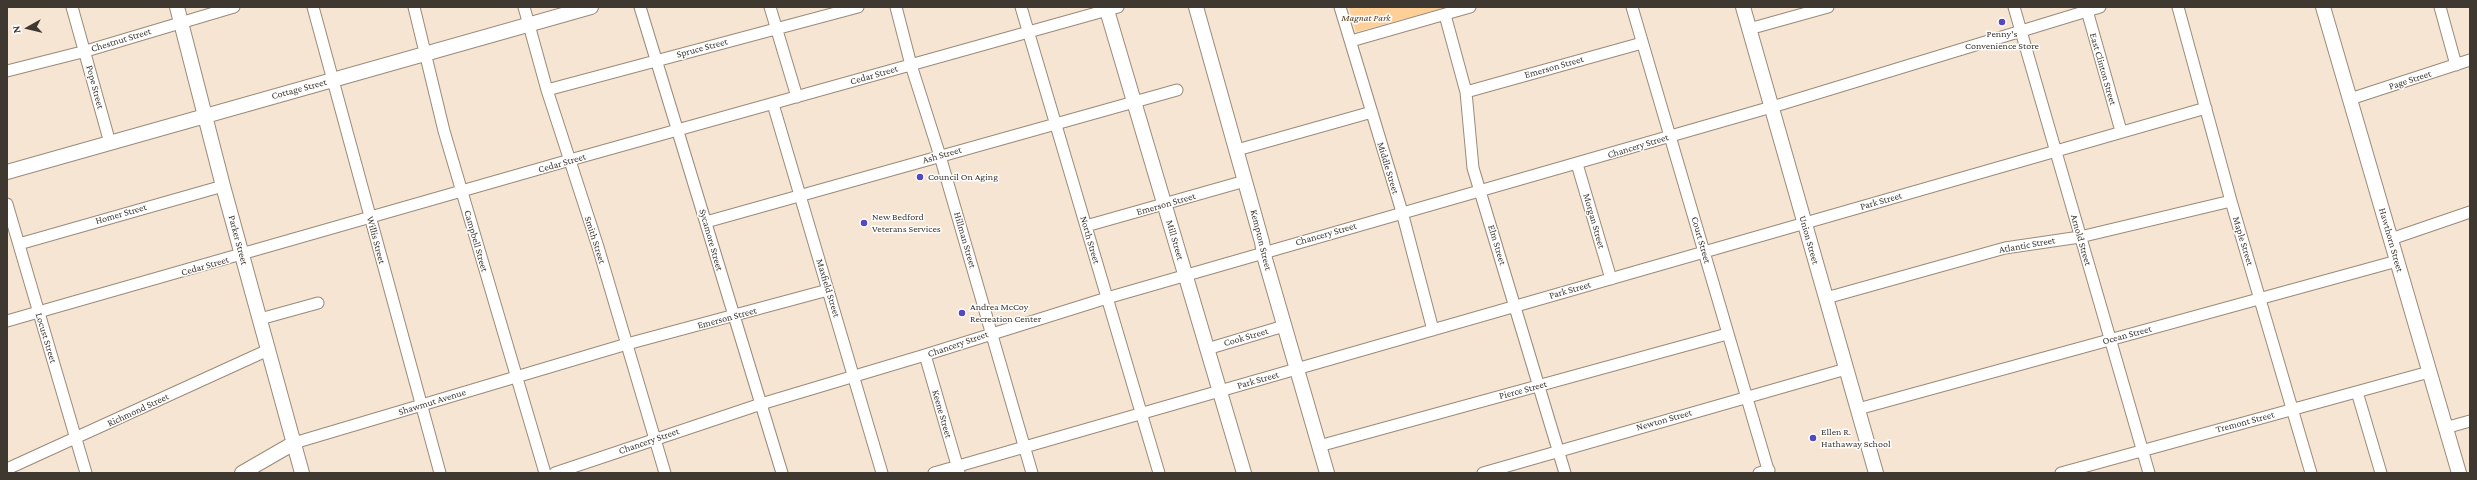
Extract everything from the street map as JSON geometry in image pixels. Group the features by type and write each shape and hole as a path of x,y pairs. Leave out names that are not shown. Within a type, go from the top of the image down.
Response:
{"main road":[{"name":"Parker Street","path":"177,7 223,186 302,473"},
{"name":"Cottage Street","path":"7,172 591,7"},
{"name":"Kempton Street","path":"1196,7 1237,150 1284,326 1327,473"},
{"name":"Union Street","path":"1743,7 1770,108 1876,473"},
{"name":"Hawthorn Street","path":"2323,7 2459,473"},
{"name":"Mill Street","path":"1111,8 1134,102 1244,473"},
{"name":"Shawmut Avenue","path":"242,473 294,443"}],"street":[{"name":"Pope Street","path":"72,7 86,51 110,143"},
{"name":"Chestnut Street","path":"7,71 86,51 234,7"},
{"name":"Willis Street","path":"312,7 440,473"},
{"name":"Campbell Street","path":"414,7 461,191 515,377 545,473"},
{"name":"Smith Street","path":"524,7 547,90 598,247 665,473"},
{"name":"Sycamore Street","path":"640,7 658,60 733,316 782,473"},
{"path":"770,7 797,98"},
{"name":"Spruce Street","path":"547,90 858,7"},
{"name":"Hillman Street","path":"896,7 911,65 940,156 1032,473"},
{"name":"North Street","path":"1021,7 1159,473"},
{"name":"Middle Street","path":"1340,7 1402,212 1432,330"},
{"path":"1350,41 1470,7"},
{"name":"Court Street","path":"1632,7 1727,334 1747,396 1766,472"},
{"path":"1749,29 1828,7"},
{"name":"Arnold Street","path":"2014,7 2149,473"},
{"name":"Chancery Street","path":"555,473 761,404 1107,298 1264,251 1577,164 1770,108 2021,31 2086,9 2100,7"},
{"name":"Maple Street","path":"2178,7 2231,201 2311,473"},
{"path":"2440,7 2456,65"},
{"name":"Cedar Street","path":"7,321 570,160 797,98 1111,8"},
{"name":"East Clinton Street","path":"2086,9 2121,132"},
{"name":"Elm Street","path":"1445,15 1466,92 1470,154 1565,473"},
{"name":"Emerson Street","path":"1466,92 1642,43"},
{"name":"Page Street","path":"2350,99 2470,60"},
{"name":"Ash Street","path":"706,222 1177,90"},
{"name":"Maxfield Street","path":"773,104 882,473"},
{"name":"Park Street","path":"934,473 958,470 1025,447 1296,368 2206,108"},
{"path":"1237,150 1372,112"},
{"name":"Morgan Street","path":"1577,164 1610,279"},
{"name":"Emerson Street","path":"1086,226 1245,181"},
{"name":"Homer Street","path":"19,244 223,186"},
{"name":"Atlantic Street","path":"1826,298 2006,248 2080,237 2231,201"},
{"name":"Locust Street","path":"7,204 86,473"},
{"path":"2390,238 2470,212"},
{"name":"Ocean Street","path":"1858,409 2397,261"},
{"name":"Emerson Street","path":"627,344 828,290"},
{"path":"260,319 318,303"},
{"name":"Cook Street","path":"1207,349 1284,326"},
{"name":"Pierce Street","path":"1319,446 1727,334"},
{"name":"Shawmut Avenue","path":"294,443 627,344"},
{"name":"Richmond Street","path":"7,469 76,439 268,350"},
{"name":"Keene Street","path":"925,355 958,470"},
{"name":"Newton Street","path":"1483,473 1747,396 1846,369"},
{"name":"Tremont Street","path":"2061,473 2429,372"},
{"path":"2357,392 2381,473"},
{"path":"2445,428 2470,420"}],"green space":[{"name":"Magnat Park","path":"1349,7 1447,7 1356,32"}],"place":[{"name":"Penny's Convenience Store","path":"2002,22"},
{"name":"Council On Aging","path":"920,177"},
{"name":"New Bedford Veterans Services","path":"864,223"},
{"name":"Andrea McCoy Recreation Center","path":"962,313"},
{"name":"Ellen R. Hathaway School","path":"1813,438"}]}
